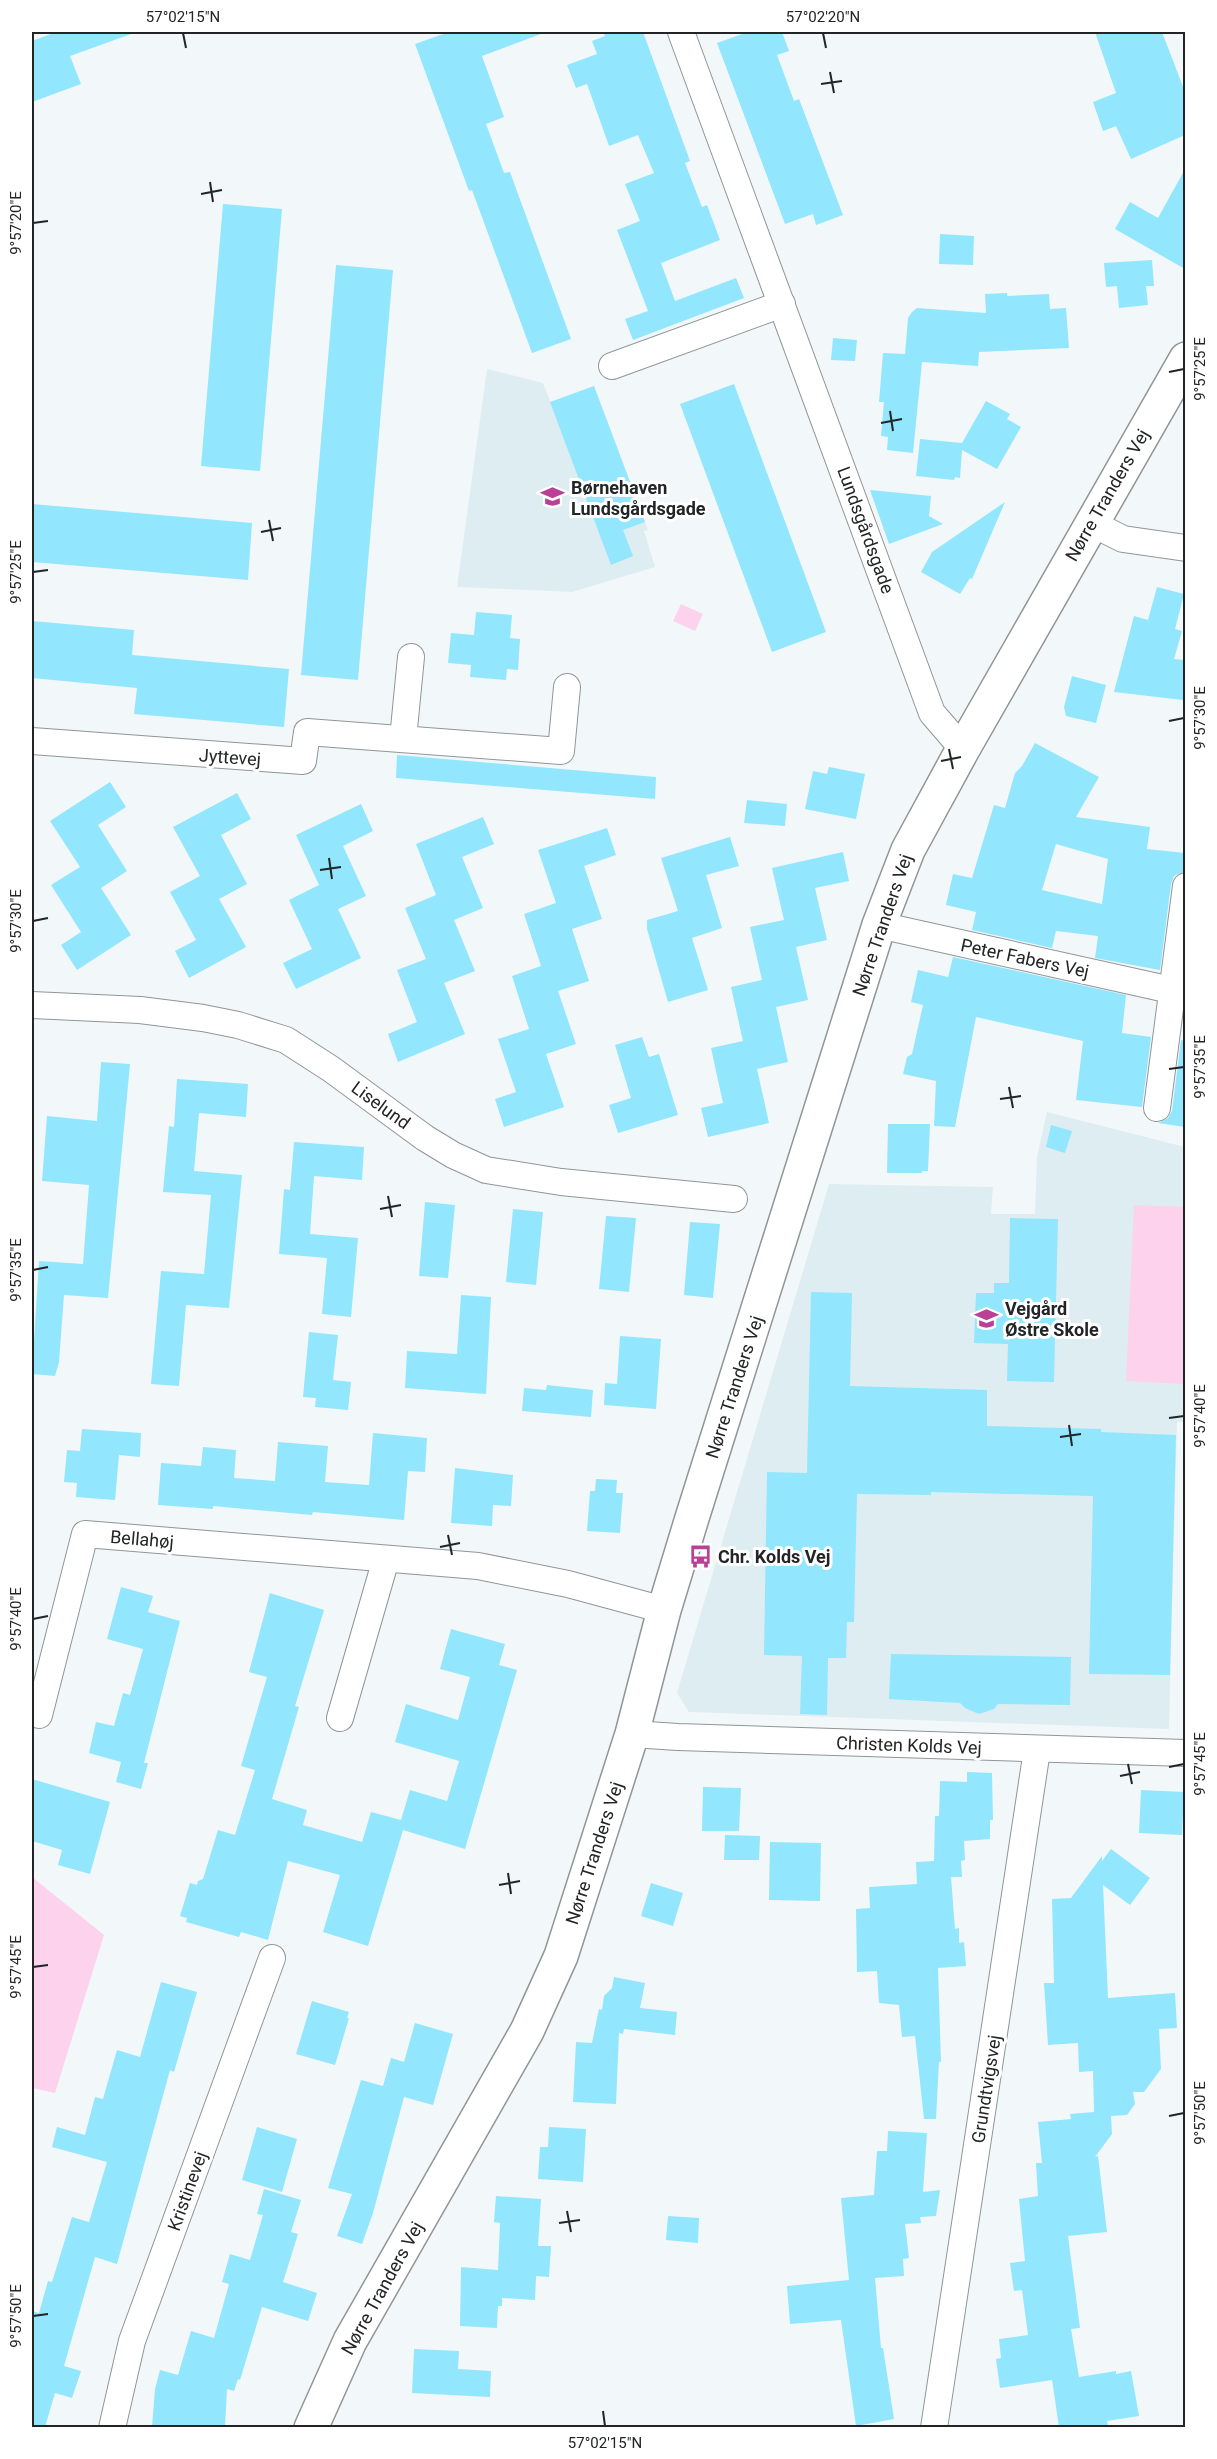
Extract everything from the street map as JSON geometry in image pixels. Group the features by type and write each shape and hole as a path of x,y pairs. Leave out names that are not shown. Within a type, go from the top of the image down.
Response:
{"street":[{"name":"Lundsgårdsgade","path":"681,32 933,713 963,749"},
{"path":"612,366 782,304"},
{"name":"Nørre Tranders Vej","path":"311,2427 350,2341 527,2031 561,1956 632,1734 664,1610 879,925 908,850 1185,359"},
{"path":"1091,524 1123,539 1185,548"},
{"path":"403,739 411,657"},
{"name":"Jyttevej","path":"32,741 303,761 308,732 561,751 567,687"},
{"path":"1157,1108 1185,886"},
{"name":"Peter Fabers Vej","path":"879,925 1172,990"},
{"name":"Liselund","path":"32,1005 140,1010 203,1018 238,1025 286,1040 331,1069 425,1138 453,1155 486,1170 561,1182 734,1199"},
{"name":"Bellahøj","path":"39,1715 85,1534 478,1566 568,1584 664,1610"},
{"path":"340,1718 386,1559"},
{"name":"Christen Kolds Vej","path":"632,1734 1037,1750 1185,1753"},
{"name":"Grundtvigsvej","path":"934,2427 1037,1750"},
{"name":"Kristinevej","path":"112,2427 132,2341 272,1958"}],"shaded area":[{"name":"Børnehaven Lundsgårdsgade","path":"487,369 543,383 561,428 604,412 648,530 644,531 655,567 572,592 457,587"},
{"path":"681,604 703,614 695,631 673,621"},
{"name":"Vejgård Østre Skole","path":"1047,1112 1185,1147 1186,1422 1177,1422 1169,1729 689,1712 677,1693 829,1184 993,1187 991,1214 1035,1214 1037,1157"},
{"path":"1134,1205 1185,1207 1185,1384 1126,1381"},
{"path":"32,1877 104,1935 55,2093 32,2088"}],"building":[{"path":"56,32 130,32 131,34 70,56 81,84 32,102 32,41"},
{"path":"449,32 541,32 541,34 482,56 504,117 486,124 504,173 510,172 571,339 532,353 415,44"},
{"path":"603,32 643,32 690,161 685,163 702,207 707,205 720,240 661,263 675,301 736,278 744,298 633,340 625,319 648,311 617,230 640,221 625,184 654,173 638,135 609,146 587,84 576,88 567,65 597,54 592,41 605,36"},
{"path":"748,32 782,32 789,51 777,55 794,101 799,99 843,215 816,225 813,214 785,224 717,43"},
{"path":"1095,32 1162,32 1185,92 1185,135 1131,159 1116,126 1103,131 1093,102 1116,93"},
{"path":"1185,169 1185,269 1115,229 1130,202 1158,218"},
{"path":"223,204 282,209 260,471 201,466"},
{"path":"940,234 974,236 973,265 939,264"},
{"path":"1152,260 1154,286 1146,286 1148,305 1119,308 1117,286 1106,287 1104,263"},
{"path":"336,265 393,270 358,680 301,675"},
{"path":"1007,293 1007,296 1049,294 1050,309 1066,308 1069,348 979,352 978,366 922,362 913,453 887,450 888,437 881,436 884,402 879,402 883,353 905,354 908,318 912,312 917,308 986,313 985,294"},
{"path":"833,338 857,340 855,361 831,360"},
{"path":"734,384 826,632 772,652 680,404"},
{"path":"594,386 645,522 623,530 633,556 611,565 550,402"},
{"path":"986,401 1010,414 1007,419 1021,427 997,469 962,450 960,478 955,477 954,480 916,476 920,439 962,443"},
{"path":"870,490 931,496 929,516 943,524 889,544"},
{"path":"1005,502 972,579 970,578 960,594 921,572 932,552"},
{"path":"32,504 252,523 248,580 32,562"},
{"path":"1157,587 1184,594 1175,629 1182,631 1174,659 1185,660 1183,700 1114,692 1134,616 1148,620"},
{"path":"476,612 512,615 510,638 520,639 518,670 507,669 506,680 470,677 471,665 448,663 451,633 474,635"},
{"path":"32,621 134,630 132,655 289,669 284,727 134,714 137,688 32,678"},
{"path":"1072,676 1106,685 1096,723 1066,716 1064,707"},
{"path":"1035,743 1099,777 1076,817 1150,827 1147,849 1185,853 1185,871 1174,876 1171,884 1160,970 1095,958 1098,936 1056,931 1052,948 972,930 976,912 946,905 953,874 972,878 994,805 1005,808 1015,773 1022,766","holes":["1056,844 1108,859 1102,904 1042,890"]},
{"path":"397,755 656,777 655,799 396,778"},
{"path":"829,767 865,774 856,819 805,809 813,771 827,774"},
{"path":"110,782 126,807 98,825 127,871 101,888 131,935 77,970 61,945 81,932 51,885 80,867 50,821"},
{"path":"237,793 251,819 221,835 247,884 219,899 246,947 189,978 175,951 196,940 170,892 200,876 173,827"},
{"path":"747,800 787,804 785,826 744,823"},
{"path":"361,804 373,831 343,846 366,896 338,909 361,958 296,989 283,963 312,949 289,900 319,885 296,835"},
{"path":"483,817 494,844 462,857 483,908 454,920 475,971 444,983 465,1034 398,1062 388,1034 417,1022 397,970 426,959 405,908 436,895 416,844"},
{"path":"607,828 616,855 584,866 602,919 572,929 589,981 558,991 576,1044 546,1054 564,1107 504,1127 495,1099 516,1092 498,1039 529,1029 512,976 541,966 524,914 556,903 538,850"},
{"path":"730,837 739,866 706,875 722,928 692,938 708,990 668,1002 647,929 647,920 678,911 661,858"},
{"path":"843,852 849,881 815,888 827,940 796,947 808,1000 776,1007 788,1062 757,1069 769,1123 708,1137 701,1108 723,1103 711,1048 743,1041 731,987 762,980 750,927 784,920 772,868"},
{"path":"953,957 1126,995 1122,1033 1151,1037 1142,1107 1076,1100 1083,1041 976,1017 955,1127 934,1126 936,1081 903,1074 907,1057 912,1054 923,1005 911,1002 918,970 948,977"},
{"path":"642,1037 649,1057 659,1054 678,1115 618,1133 609,1105 631,1098 615,1045"},
{"path":"1181,1040 1185,1041 1185,1127 1158,1123 1168,1118 1172,1111"},
{"path":"101,1062 130,1064 108,1298 64,1295 59,1362 55,1376 32,1374 39,1261 83,1264 89,1185 42,1181 47,1116 97,1121"},
{"path":"177,1079 248,1084 246,1117 199,1113 194,1171 242,1175 229,1308 186,1305 179,1386 151,1384 161,1271 204,1274 211,1195 163,1192 169,1126 174,1127"},
{"path":"888,1124 930,1124 928,1171 887,1173"},
{"path":"1051,1125 1072,1131 1065,1153 1046,1147"},
{"path":"294,1142 364,1147 362,1180 314,1176 310,1234 358,1238 351,1317 322,1314 327,1258 279,1254 284,1189 290,1190"},
{"path":"425,1202 455,1205 448,1278 419,1276"},
{"path":"513,1209 543,1212 536,1285 506,1282"},
{"path":"606,1216 636,1218 629,1292 599,1289"},
{"path":"1010,1218 1058,1219 1054,1382 1007,1381 1008,1344 974,1343 976,1293 994,1293 994,1283 1009,1283"},
{"path":"690,1222 720,1224 713,1298 684,1295"},
{"path":"811,1292 852,1293 850,1386 987,1390 987,1426 1101,1429 1101,1432 1176,1435 1170,1675 1089,1674 1093,1496 931,1492 931,1495 857,1494 854,1622 847,1622 846,1658 828,1658 827,1715 800,1714 802,1656 764,1655 767,1472 807,1473"},
{"path":"461,1295 491,1297 486,1394 405,1388 407,1351 457,1354"},
{"path":"309,1332 338,1335 333,1380 351,1382 348,1410 315,1407 316,1398 303,1397"},
{"path":"620,1336 661,1339 656,1409 604,1405 605,1383 617,1384"},
{"path":"547,1385 593,1390 591,1417 522,1411 524,1388 546,1390"},
{"path":"82,1429 141,1433 140,1457 119,1455 115,1500 76,1497 77,1483 64,1482 67,1450 80,1451"},
{"path":"373,1433 427,1438 425,1472 408,1471 404,1520 313,1512 312,1515 213,1506 213,1509 158,1505 161,1463 201,1466 203,1447 236,1450 234,1478 275,1481 278,1442 328,1446 325,1482 369,1485"},
{"path":"455,1468 513,1475 511,1506 493,1505 492,1526 451,1523"},
{"path":"596,1479 617,1480 616,1493 623,1493 620,1533 587,1531 590,1491 595,1491"},
{"path":"121,1587 153,1596 148,1612 180,1621 144,1763 148,1763 141,1789 116,1782 121,1762 89,1753 96,1722 114,1726 123,1693 130,1695 143,1649 107,1639"},
{"path":"270,1593 324,1610 295,1706 299,1707 272,1799 307,1810 303,1825 362,1842 371,1812 401,1820 410,1790 447,1801 459,1761 395,1742 406,1704 458,1720 470,1677 440,1669 451,1629 505,1644 499,1665 517,1670 465,1849 403,1830 368,1946 323,1932 340,1875 288,1861 268,1940 241,1932 239,1937 186,1922 187,1918 180,1916 190,1883 197,1885 198,1881 203,1879 218,1830 235,1835 255,1770 241,1766 267,1677 249,1672"},
{"path":"891,1654 1071,1657 1070,1705 998,1704 994,1709 979,1714 965,1708 960,1703 889,1699"},
{"path":"967,1772 992,1773 993,1820 990,1820 990,1839 964,1841 965,1860 961,1861 962,1877 951,1877 955,1929 959,1928 959,1943 964,1942 966,1966 938,1968 941,2062 939,2062 936,2119 924,2119 915,2036 902,2037 899,2005 879,2003 877,1971 857,1972 856,1909 870,1908 869,1887 917,1884 916,1862 934,1861 935,1816 939,1816 940,1781 967,1782"},
{"path":"32,1779 110,1802 90,1874 58,1865 62,1850 32,1841"},
{"path":"703,1787 741,1788 739,1831 702,1831"},
{"path":"1141,1790 1184,1792 1182,1835 1139,1833"},
{"path":"725,1835 760,1836 759,1860 724,1860"},
{"path":"770,1842 821,1843 820,1901 769,1900"},
{"path":"1111,1849 1150,1878 1130,1905 1103,1885 1108,1998 1175,1993 1177,2028 1159,2029 1161,2069 1144,2092 1133,2092 1135,2104 1127,2115 1111,2116 1112,2134 1095,2157 1098,2156 1107,2232 1068,2236 1080,2328 1071,2329 1079,2377 1131,2371 1139,2416 1107,2421 1108,2427 1059,2427 1052,2380 1000,2388 996,2359 1001,2358 999,2339 1028,2335 1022,2290 1014,2291 1010,2263 1025,2261 1019,2199 1038,2196 1036,2163 1042,2163 1038,2122 1071,2119 1070,2114 1094,2112 1093,2071 1079,2072 1078,2043 1048,2045 1044,1983 1054,1983 1052,1899 1071,1898 1102,1856 1102,1861"},
{"path":"651,1883 683,1893 673,1926 641,1916"},
{"path":"614,1977 645,1983 640,2008 677,2012 675,2035 624,2029 623,2034 619,2033 616,2104 573,2102 576,2042 592,2043 599,2009 602,2010 604,1996 612,1988"},
{"path":"161,1982 197,1992 174,2072 170,2070 117,2264 95,2257 64,2366 81,2371 72,2398 55,2393 45,2427 32,2427 32,2311 39,2313 48,2281 52,2282 72,2217 89,2222 107,2162 52,2147 57,2127 85,2135 95,2097 103,2099 117,2050 140,2057"},
{"path":"312,2001 349,2012 335,2065 296,2054"},
{"path":"415,2023 453,2034 433,2105 404,2097 373,2213 362,2244 337,2236 352,2194 328,2188 361,2080 383,2086 391,2058 404,2062"},
{"path":"257,2127 297,2139 282,2192 242,2180"},
{"path":"549,2127 586,2129 583,2182 538,2179 540,2147 548,2147"},
{"path":"888,2131 927,2133 923,2192 940,2190 936,2216 920,2217 921,2223 905,2224 909,2258 903,2259 904,2276 875,2278 881,2348 883,2348 894,2419 856,2426 841,2320 790,2324 787,2286 849,2280 841,2198 874,2195 877,2151 887,2151"},
{"path":"264,2189 301,2200 291,2232 298,2234 283,2282 317,2293 308,2321 262,2307 240,2380 238,2379 234,2391 227,2389 225,2427 152,2427 155,2389 160,2370 178,2375 191,2331 214,2338 229,2284 222,2282 230,2254 250,2260 263,2215 257,2214"},
{"path":"496,2196 541,2199 538,2246 551,2246 549,2277 536,2276 535,2300 502,2298 502,2306 498,2306 497,2328 460,2326 461,2267 498,2270 500,2223 494,2222"},
{"path":"668,2216 699,2218 698,2243 666,2240"},
{"path":"414,2349 459,2351 458,2369 491,2371 490,2397 412,2393"}],"place":[{"name":"Børnehaven Lundsgårdsgade","path":"553,497"},
{"name":"Vejgård Østre Skole","path":"987,1318"},
{"name":"Chr. Kolds Vej","path":"700,1556"}]}
